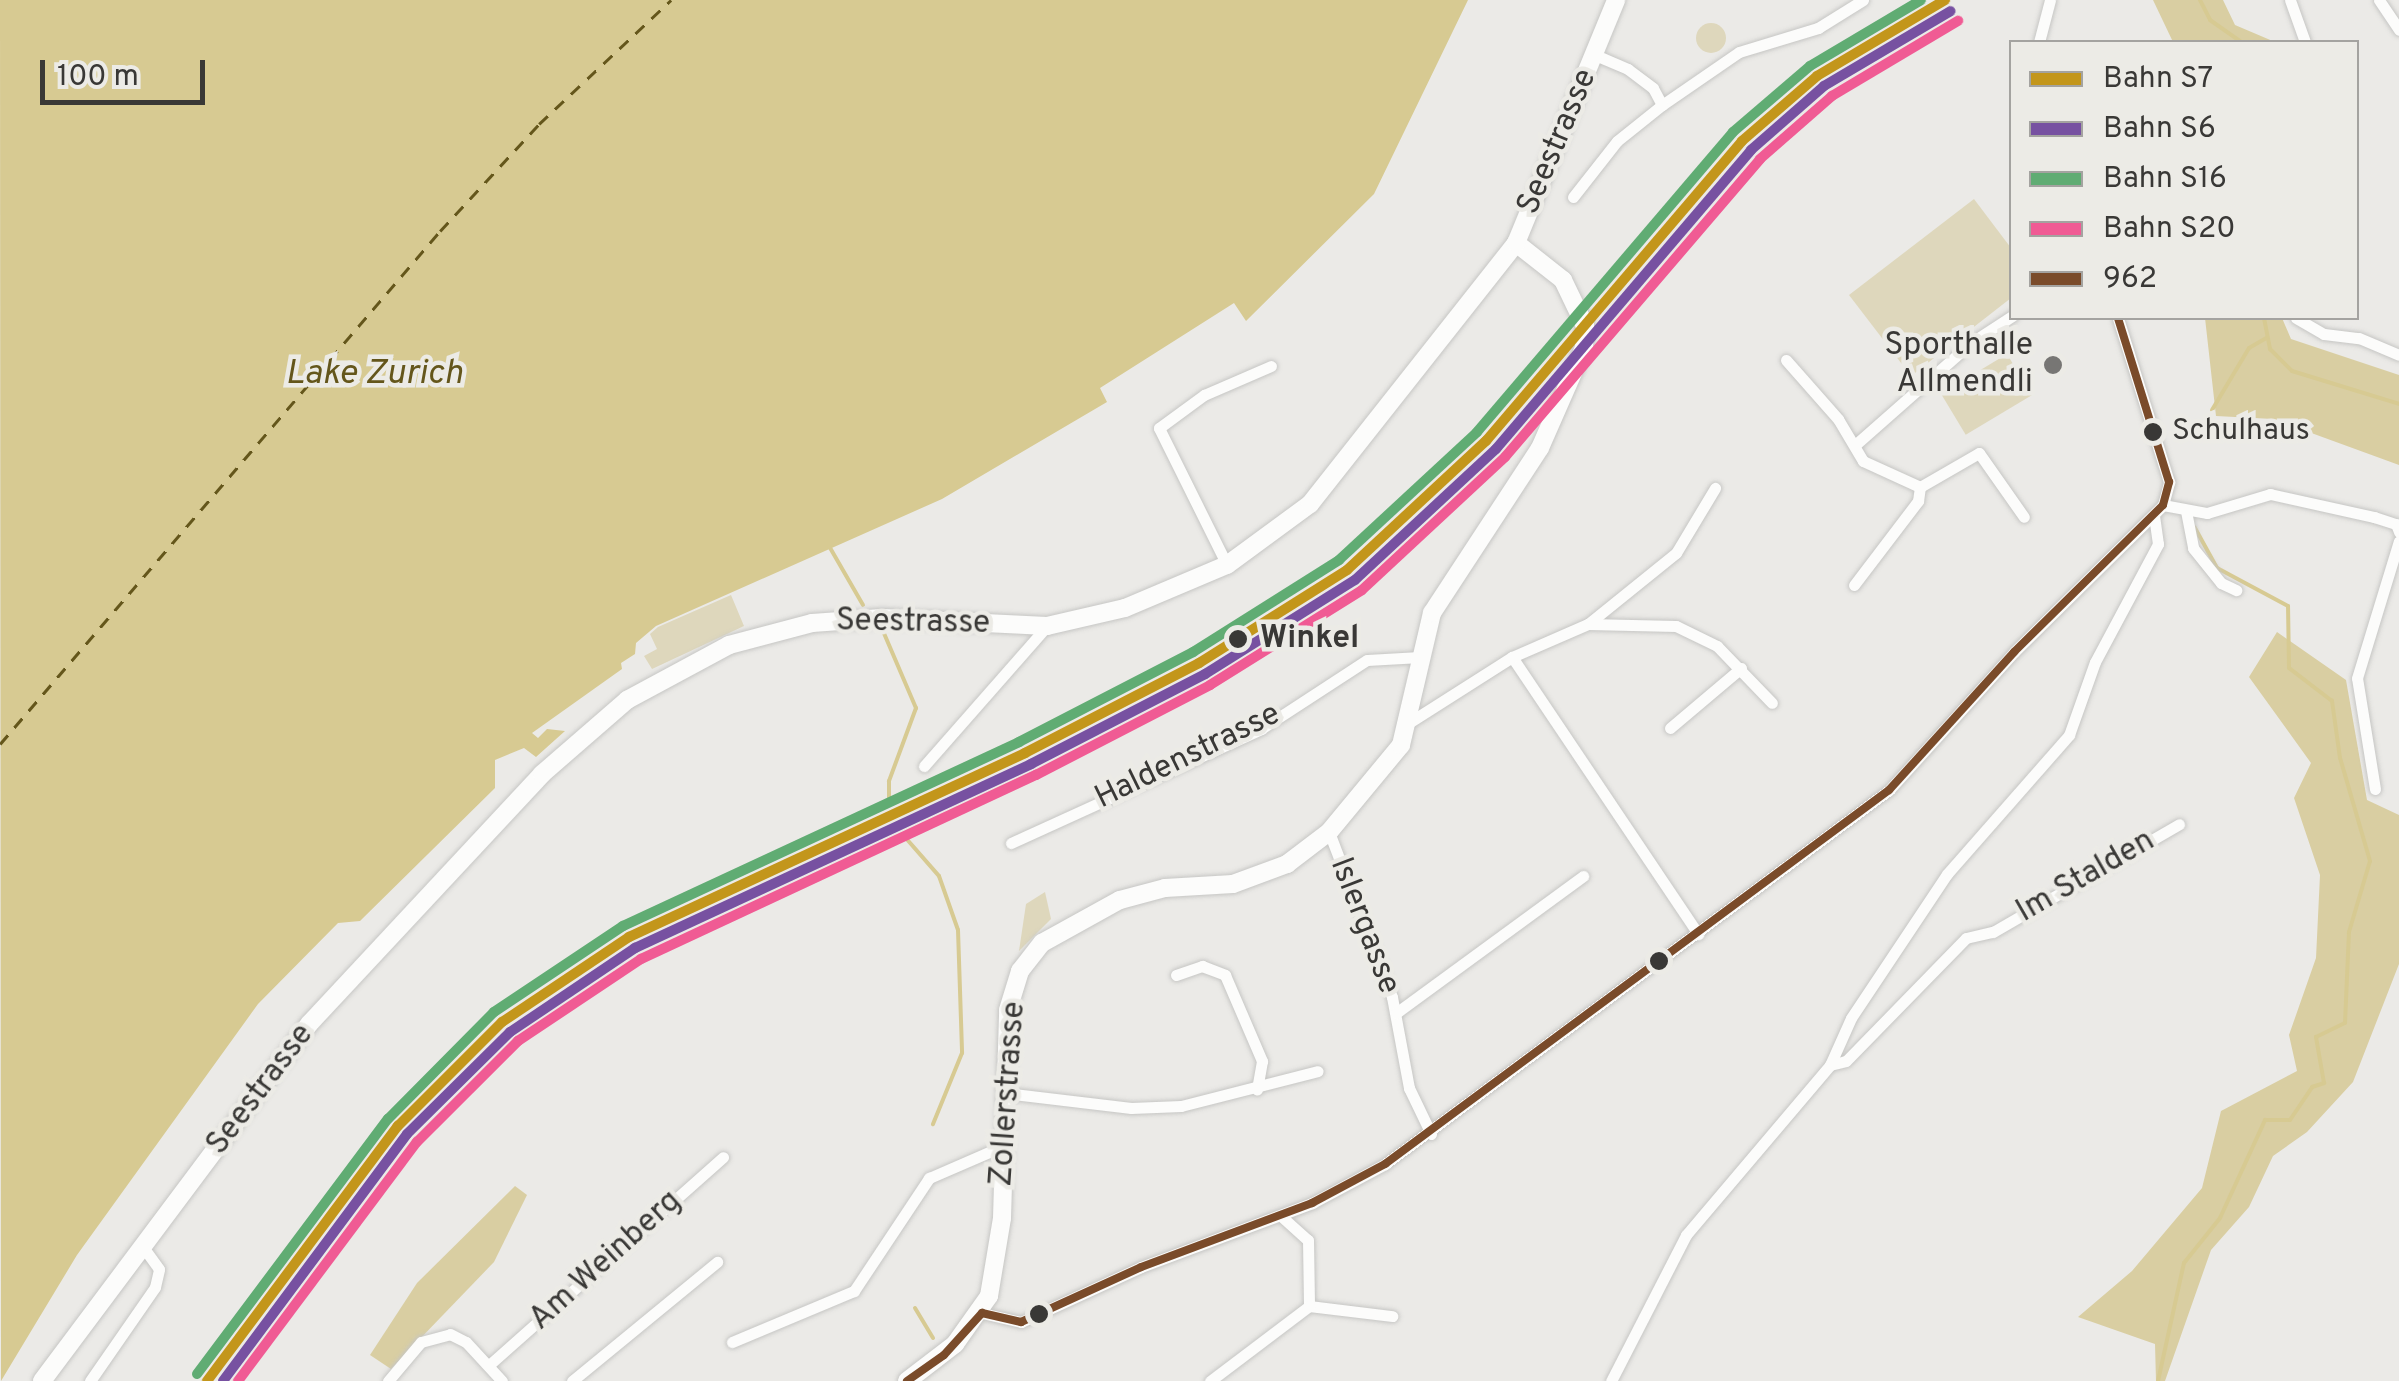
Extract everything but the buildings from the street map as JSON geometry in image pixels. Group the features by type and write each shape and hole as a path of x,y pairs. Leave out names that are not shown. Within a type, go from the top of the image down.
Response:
{"main road":[{"name":"Seestrasse","path":"42,1381 144,1250 299,1038 362,964 542,774 628,700 729,645 812,623 882,618 1047,626 1125,608 1228,565 1310,504 1516,243 1616,0"},
{"name":"Zollerstrasse","path":"982,1313 1002,1218 1008,1010 1020,972 1042,944 1120,900 1261,877 1329,832 1387,768 1410,722 1420,656 1432,613 1540,448 1584,348 1585,326 1563,280 1516,243"},
{"path":"907,1381 944,1355 982,1313"}],"street":[{"path":"1573,197 1617,141 1739,52 1818,28 1864,0"},
{"path":"2040,40 2050,0"},
{"path":"2290,0 2304,40"},
{"path":"2378,0 2399,30"},
{"path":"1595,55 1628,70 1653,88 1662,105"},
{"path":"1855,445 1972,342 2009,318"},
{"path":"982,1313 1021,1322 1141,1267 1281,1216 1431,1134 1889,790 2014,652 2154,518 2163,504 2169,482 2119,320"},
{"path":"2300,320 2324,334 2359,338 2399,355"},
{"path":"1786,360 1855,445 1863,461 1920,487"},
{"path":"1228,565 1159,428 1204,395 1271,366"},
{"path":"1920,487 1979,453 2024,517"},
{"path":"1854,585 1918,501 1920,487"},
{"path":"1410,722 1512,657 1588,624 1676,553 1715,488"},
{"path":"2163,504 2207,513 2270,494 2374,517 2399,532"},
{"path":"2186,511 2193,548 2221,583 2236,590"},
{"path":"1611,1381 1686,1235 1830,1065 1851,1018 1946,874 2069,735 2094,662 2158,544 2154,518"},
{"path":"2375,790 2357,678 2399,541"},
{"path":"1588,624 1676,626 1717,646 1772,703"},
{"path":"924,766 1047,626"},
{"name":"Haldenstrasse","path":"1010,843 1261,729 1367,660 1420,656"},
{"path":"1512,657 1698,934"},
{"path":"1670,728 1740,668"},
{"name":"Im Stalden","path":"1830,1065 1846,1060 1954,946 1993,932 2180,824"},
{"name":"Islergasse","path":"1329,832 1396,1013 1408,1088 1431,1134"},
{"path":"1396,1013 1583,876"},
{"path":"1176,974 1202,966 1225,975 1262,1062 1257,1090"},
{"path":"1005,1094 1131,1108 1181,1106 1257,1090 1318,1071"},
{"path":"732,1342 854,1291 929,1178 986,1148 1003,1146"},
{"name":"Am Weinberg","path":"484,1381 491,1367 723,1156"},
{"path":"1281,1216 1308,1240 1309,1306"},
{"path":"90,1381 156,1287 159,1269 144,1250"},
{"path":"572,1381 717,1262"},
{"path":"1210,1381 1309,1306 1392,1316"},
{"path":"388,1381 420,1342 435,1335 466,1342 502,1381"}],"shaded area":[{"path":"2153,0 2223,0 2235,25 2270,40 2172,40"},
{"path":"1711,23 1722,27 1726,38 1722,49 1711,53 1700,49 1696,38 1700,27"},
{"path":"1974,199 2009,245 2009,300 1911,376 1849,295"},
{"path":"2205,320 2283,320 2291,339 2399,375 2399,465 2273,419 2216,416"},
{"path":"2007,354 2032,395 1966,435 1941,394"},
{"path":"731,595 744,626 652,669 644,656 657,649 650,634"},
{"path":"2277,632 2346,680 2367,800 2399,815 2399,964 2353,1082 2307,1132 2273,1156 2249,1207 2211,1250 2165,1381 2156,1381 2155,1344 2078,1317 2132,1271 2202,1188 2221,1111 2297,1071 2289,1035 2316,958 2320,875 2294,798 2311,763 2249,677"},
{"path":"1045,892 1051,919 1019,951 1026,904"},
{"path":"515,1186 527,1195 494,1262 391,1369 370,1355 417,1283"}],"water":[{"name":"Lake Zurich","path":"0,0 1468,0 1374,194 1246,321 1234,303 1100,388 1107,402 942,499 656,626 636,643 635,654 621,663 622,669 532,733 538,738 547,729 565,731 536,757 524,748 495,760 495,788 360,921 338,923 258,1004 77,1255 1,1381"}],"waterway":[{"path":"2200,0 2210,20 2238,40"},
{"path":"2264,320 2270,349 2292,371 2399,404"},
{"path":"2212,410 2249,348 2266,338"},
{"path":"2158,1381 2184,1263 2220,1218 2265,1120 2290,1120 2312,1087 2324,1083 2316,1037 2345,1023 2349,932 2370,861 2340,758 2332,701 2289,668 2288,606 2217,568 2195,528"},
{"path":"829,546 863,605"},
{"path":"883,631 916,708 889,781 889,800"},
{"path":"904,836 939,876 958,930 962,1053 933,1124"},
{"path":"915,1308 933,1338"}],"ferry route":[{"path":"0,744 440,231 539,124 671,0"}],"rail line":[{"name":"S16","path":"197,1374 388,1119 494,1012 623,926 1019,742 1193,652 1339,560 1477,432 1733,132 1810,66 1921,0"},
{"name":"S7","path":"207,1381 398,1126 502,1022 629,937 1025,753 1199,663 1347,570 1486,441 1742,141 1817,76 1945,0"},
{"name":"S6","path":"223,1381 407,1134 510,1032 635,948 1031,764 1205,674 1355,580 1496,449 1751,150 1824,86 1951,11"},
{"name":"S20","path":"238,1381 417,1142 518,1041 641,959 1036,775 1210,685 1362,590 1505,457 1760,159 1832,96 1958,21"}],"transit line":[{"name":"962","path":"907,1381 944,1355 982,1313 1021,1322 1141,1267 1312,1203 1385,1164 1889,790 2014,652 2163,505 2169,482 2119,320"}],"place":[{"name":"Sporthalle Allmendli","path":"2053,365"},
{"name":"Schulhaus","path":"2153,432"},
{"name":"Winkel","path":"1238,639"}]}
